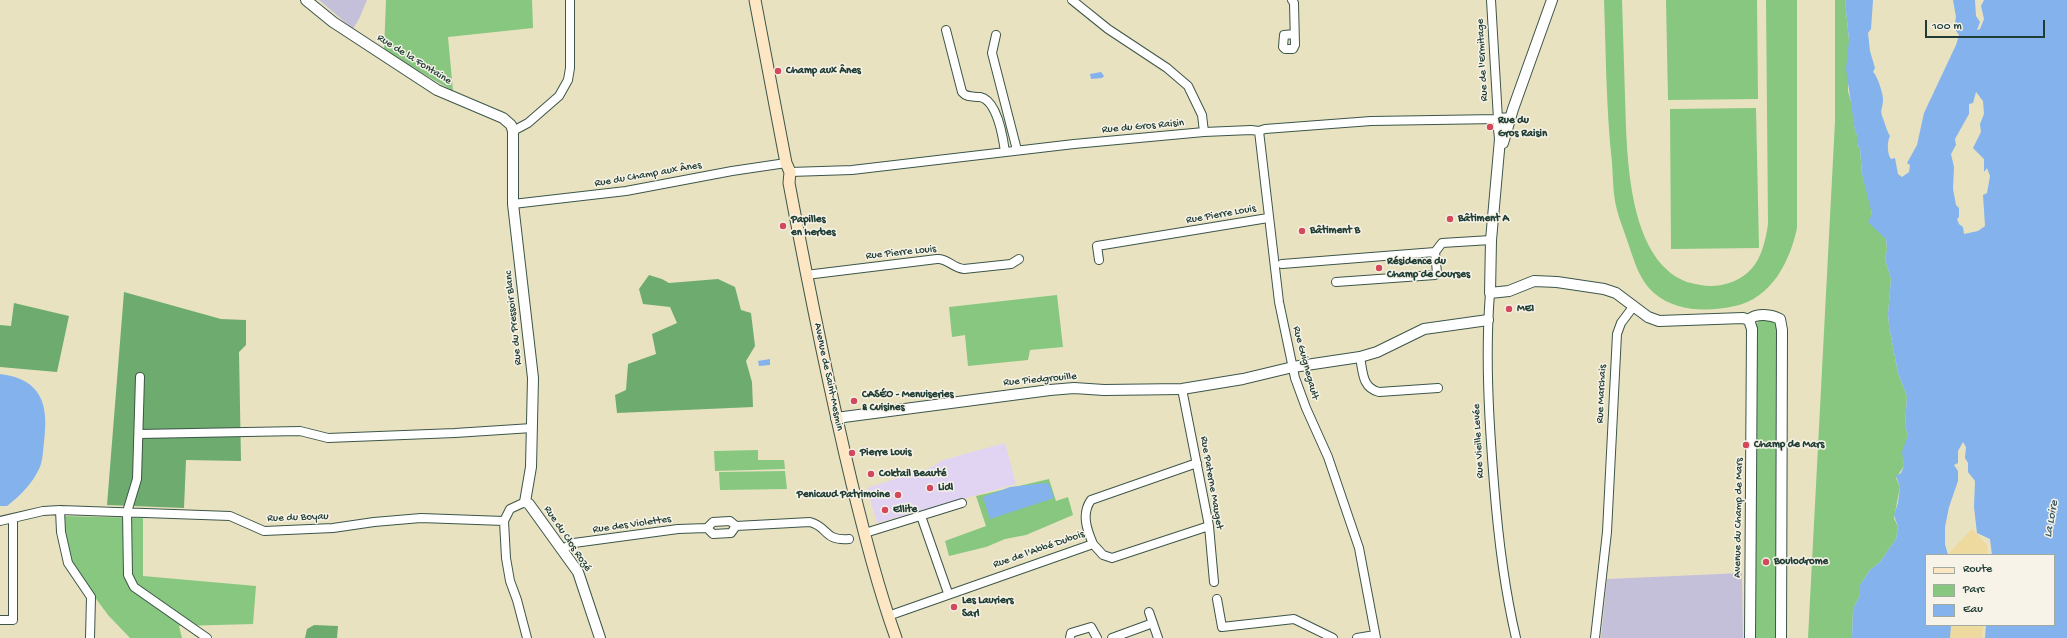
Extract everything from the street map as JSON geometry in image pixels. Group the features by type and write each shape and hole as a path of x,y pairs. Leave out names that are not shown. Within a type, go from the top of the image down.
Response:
{"main road":[{"name":"Avenue de Saint-Mesmin","path":"755,0 776,114 788,168 806,275 836,418 865,533 888,616 896,638"}],"street":[{"name":"Rue de la Fontaine","path":"306,0 333,22 437,90 503,118 511,125 513,131"},
{"path":"513,131 528,123 558,96 568,80 570,68 570,0"},
{"path":"1072,0 1108,29 1167,68 1188,86 1202,115 1205,126 1204,132"},
{"path":"1292,0 1294,34"},
{"name":"Rue de l'Ermitage","path":"1491,0 1498,119"},
{"path":"1499,157 1510,118 1552,0"},
{"path":"946,30 962,92 969,97 985,98 994,106 1005,152"},
{"path":"996,35 992,53 1017,150"},
{"path":"1498,119 1510,118"},
{"name":"Rue du Gros Raisin","path":"788,168 852,170 1017,150 1204,132 1260,131 1265,129 1371,121 1498,119"},
{"name":"Rue Vieille Levée","path":"1498,119 1499,157 1491,240 1488,320 1491,446 1507,601 1516,638"},
{"name":"Rue du Pressoir Blanc","path":"513,131 513,204 532,378 531,468 525,502"},
{"name":"Rue Guignegault","path":"1260,131 1268,218 1279,302 1293,368 1306,408 1328,458 1359,548 1376,637"},
{"name":"Rue du Champ aux Ânes","path":"513,204 626,191 732,171 788,168"},
{"name":"Rue Pierre Louis","path":"1099,260 1096,246 1268,218"},
{"path":"1336,282 1423,278 1435,275 1437,274 1435,252 1442,243 1491,240"},
{"path":"1282,264 1435,252"},
{"name":"Rue Pierre Louis","path":"806,275 937,259 945,260 958,268 964,269 1011,264 1019,259"},
{"path":"1490,293 1509,291 1534,281 1557,282 1611,291 1648,317 1659,321 1743,318 1749,320 1759,315 1773,316 1780,319 1782,330 1781,638"},
{"name":"Rue Marchais","path":"1595,638 1607,532 1617,334 1621,323 1633,307"},
{"name":"Rue Piedgrouille","path":"836,418 1050,390 1074,388 1104,390 1182,389 1360,357 1377,352 1424,329 1488,320"},
{"name":"Avenue du Champ de Mars","path":"1749,320 1752,329 1750,638"},
{"path":"1360,357 1367,386 1373,391 1379,392 1438,388"},
{"path":"140,377 137,479 127,512 128,575 134,587 207,638"},
{"name":"Rue Paterne Mauget","path":"1182,389 1209,526 1214,582"},
{"path":"139,434 300,431 328,438 455,433 532,428"},
{"name":"Rue de l'Abbé Dubois","path":"888,616 948,593 1093,544 1085,519 1086,508 1090,500 1197,463"},
{"path":"525,502 510,509 504,521 506,558 510,581 517,600 527,638"},
{"name":"Rue du Clos Rozé","path":"525,502 562,549 580,577 600,638"},
{"path":"865,533 962,503"},
{"path":"60,510 61,532 68,563 91,597 90,638"},
{"name":"Rue du Boyau","path":"0,521 60,510 230,516 264,531 333,528 374,522 421,518 504,521"},
{"path":"921,516 948,593"},
{"path":"0,620 13,620 13,518"},
{"name":"Rue des Violettes","path":"562,549 574,543 678,529 707,528 713,522 730,521 736,526 810,522 818,525 833,539 849,539"},
{"name":"Rue des Violettes","path":"707,528 713,534 731,533 736,526"},
{"path":"1093,544 1103,555 1112,558 1209,526"},
{"path":"1217,599 1222,627 1294,619 1333,638"},
{"path":"1149,612 1158,638"},
{"path":"1112,638 1153,623"},
{"path":"1070,638 1071,633 1091,627 1097,638"},
{"path":"1228,627 1228,636"},
{"path":"1357,638 1376,637"}],"shaded area":[{"path":"319,0 367,0 353,29"},
{"path":"1005,443 1016,484 877,523 867,488 932,467 943,460"},
{"path":"1742,573 1743,638 1601,638 1607,579"}],"green space":[{"path":"386,0 532,0 533,28 448,37 453,91 384,51"},
{"path":"1604,0 1622,0 1629,173 1641,227 1652,251 1667,270 1687,282 1713,286 1724,285 1739,279 1746,274 1758,260 1764,243 1768,224 1766,0 1797,0 1797,228 1790,253 1777,276 1769,287 1748,302 1725,308 1703,310 1682,307 1672,304 1654,293 1645,283 1638,271 1619,216 1614,195 1608,122"},
{"path":"1666,0 1757,0 1758,99 1668,100"},
{"path":"1835,0 1845,0 1849,40 1848,91 1857,135 1857,145 1860,148 1862,174 1871,207 1873,225 1886,239 1887,250 1885,259 1891,279 1888,314 1889,326 1898,373 1907,396 1905,426 1908,435 1903,452 1904,466 1896,478 1900,487 1894,518 1898,527 1896,539 1880,562 1870,570 1860,585 1860,595 1853,609 1852,638 1808,638 1835,121"},
{"path":"1756,108 1759,248 1671,249 1670,109"},
{"path":"649,275 669,283 718,279 735,287 741,310 751,313 755,346 746,361 752,382 753,407 617,413 615,395 626,390 628,364 656,354 652,334 677,323 670,307 643,304 639,289"},
{"path":"124,292 221,319 246,320 246,345 239,352 241,461 186,460 184,508 107,505"},
{"path":"1057,295 1063,347 1030,350 1028,360 968,366 965,335 952,337 949,307"},
{"path":"14,303 69,316 57,372 0,367 0,325 11,326"},
{"path":"1761,319 1772,320 1776,323 1776,638 1755,638 1756,334 1757,323"},
{"path":"758,450 758,460 784,460 785,469 715,471 714,451"},
{"path":"785,471 787,489 720,490 719,472"},
{"path":"1049,479 1056,501 1068,497 1073,515 1026,535 1005,539 986,547 949,556 945,541 986,526 976,496"},
{"path":"63,516 143,518 143,576 256,586 253,624 179,626 182,638 130,638 108,615 69,562"},
{"path":"314,625 338,626 337,638 305,638 307,629"}],"sand":[{"path":"1972,529 1988,546 1987,554 1948,554"},
{"path":"1925,558 1925,626 1984,626 1982,638 1893,638"}],"water":[{"name":"La Loire","path":"1845,0 1873,0 1871,29 1868,33 1870,51 1875,68 1873,72 1878,81 1882,94 1883,101 1881,114 1890,136 1888,151 1891,159 1895,158 1898,174 1902,177 1909,172 1910,165 1907,163 1917,145 1924,113 1956,45 1959,35 1954,28 1956,17 1953,0 1975,0 1976,16 1980,22 1977,30 1980,29 1984,19 1981,6 1984,0 2067,0 2067,638 1985,638 1986,626 2055,626 2055,554 1992,554 1990,539 1977,533 1974,507 1975,481 1968,472 1968,463 1965,458 1966,447 1963,442 1958,451 1958,463 1954,465 1958,471 1958,481 1949,507 1945,527 1945,544 1948,554 1925,554 1925,626 1951,626 1950,638 1852,638 1853,609 1860,595 1860,585 1870,570 1880,562 1896,539 1898,527 1894,515 1898,503 1900,487 1896,476 1901,473 1904,466 1902,452 1908,435 1905,426 1907,396 1898,373 1889,326 1888,314 1891,279 1885,259 1887,250 1886,239 1868,222 1872,214 1862,174 1860,148 1857,145 1857,135 1855,131 1846,69 1849,40","holes":["1976,92 1983,101 1984,114 1980,124 1981,132 1973,148 1984,159 1984,172 1987,168 1990,176 1987,193 1983,195 1985,226 1978,231 1964,234 1963,227 1959,224 1957,219 1959,217 1959,208 1956,205 1953,189 1954,167 1951,154 1956,145 1955,139 1969,114 1969,104 1973,103"]},
{"path":"1101,72 1104,76 1102,78 1091,79 1090,74"},
{"path":"770,359 770,365 759,366 758,361"},
{"path":"0,374 14,377 34,388 40,396 45,416 43,451 40,467 26,489 7,506 0,506"},
{"path":"1046,483 1049,484 1054,498 990,519 983,497 1010,487"}],"place":[{"name":"Champ aux Ânes","path":"778,71"},
{"name":"Rue du Gros Raisin","path":"1490,127"},
{"name":"Bâtiment A","path":"1450,219"},
{"name":"Papilles en herbes","path":"783,226"},
{"name":"Bâtiment B","path":"1302,231"},
{"name":"Résidence du Champ de Courses","path":"1379,268"},
{"name":"MEI","path":"1509,309"},
{"name":"CASÉO - Menuiseries & Cuisines","path":"854,401"},
{"name":"Champ de Mars","path":"1746,445"},
{"name":"Pierre Louis","path":"852,453"},
{"name":"Coktail Beauté","path":"871,474"},
{"name":"Lidl","path":"930,488"},
{"name":"Penicaud Patrimoine","path":"898,495"},
{"name":"Ellite","path":"885,510"},
{"name":"Boulodrome","path":"1766,562"},
{"name":"Les Lauriers Sarl","path":"954,607"}]}
